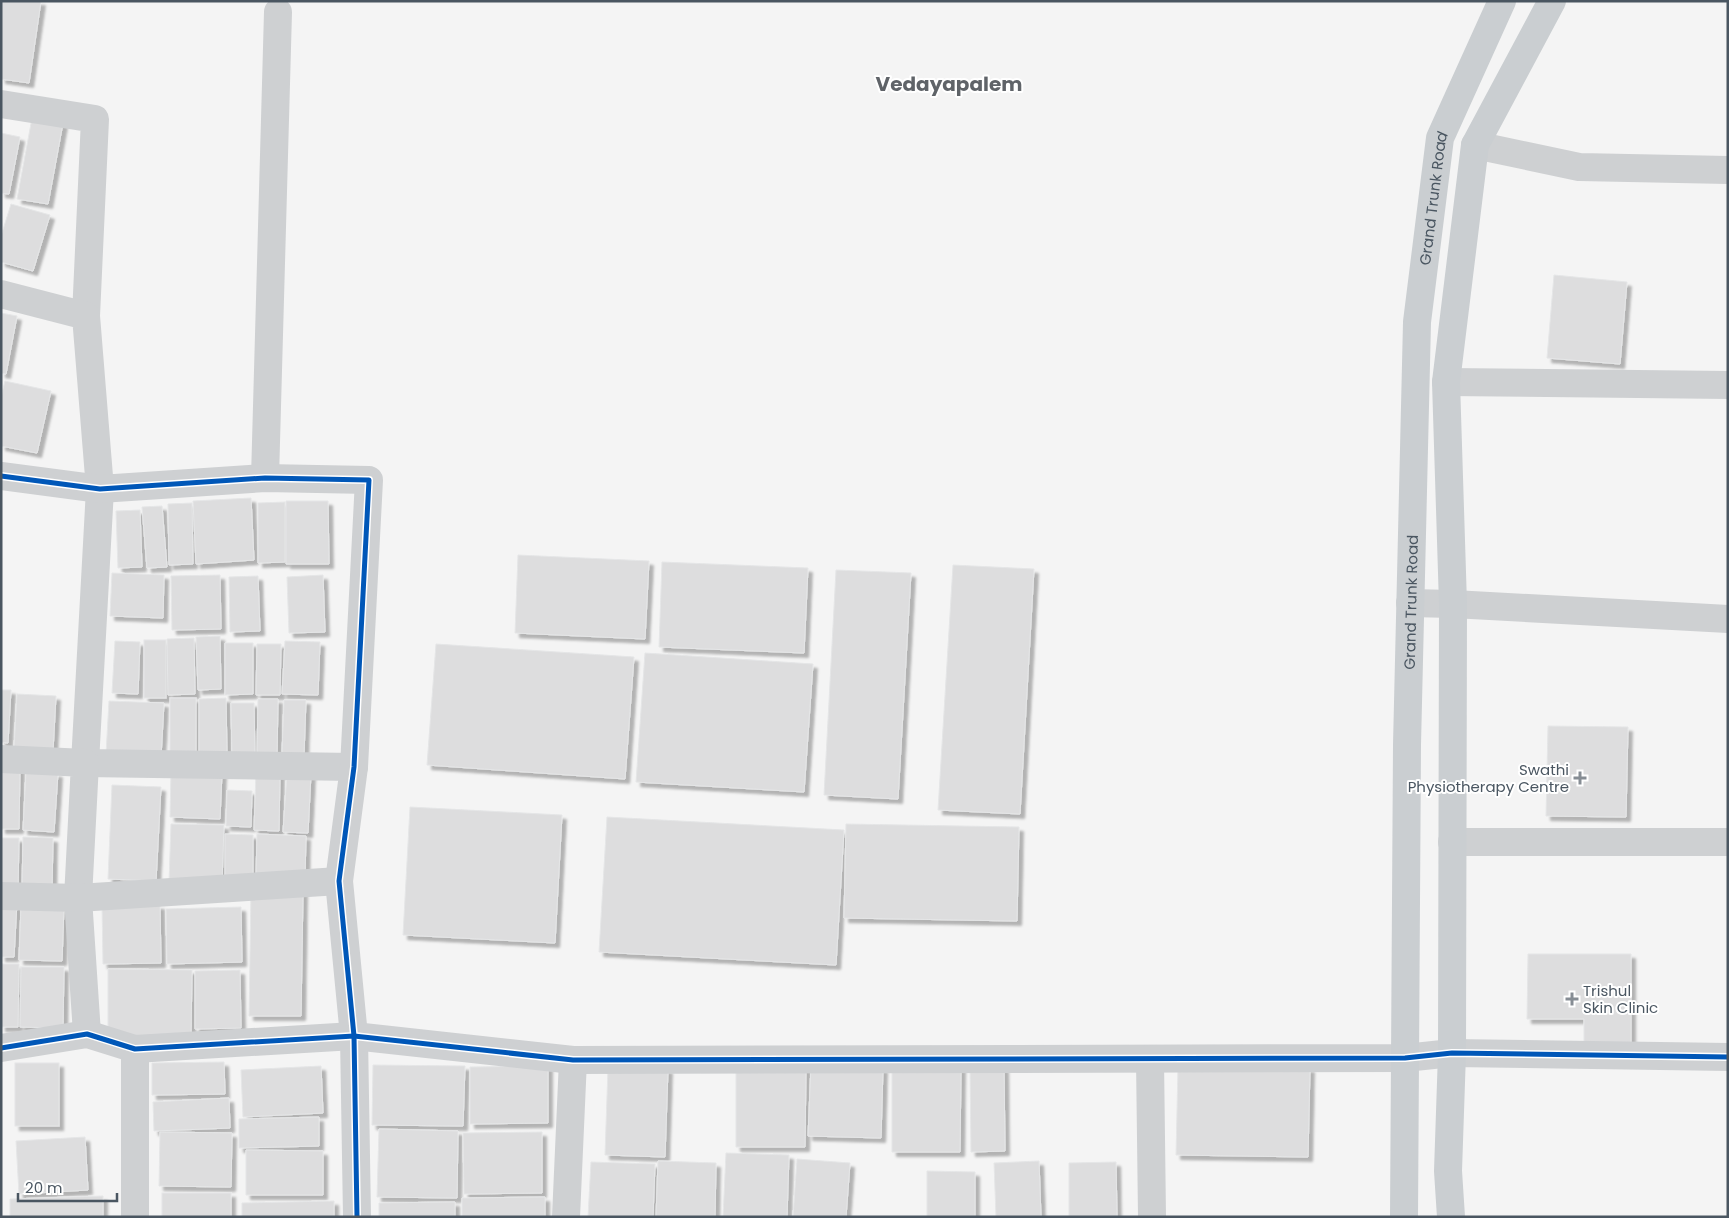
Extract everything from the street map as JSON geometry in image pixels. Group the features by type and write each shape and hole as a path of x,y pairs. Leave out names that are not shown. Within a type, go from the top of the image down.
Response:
{"main road":[{"name":"Grand Trunk Road","path":"1404,1217 1407,745 1418,322 1440,138 1502,1"},
{"path":"1451,1217 1448,1171 1452,1054 1453,604 1446,382 1475,145 1552,1"}],"street":[{"path":"265,478 278,12"},
{"path":"1,104 95,119 86,316 100,489 78,898 86,1034"},
{"path":"1475,145 1579,168 1728,170"},
{"path":"1,294 86,316"},
{"path":"1446,382 1728,385"},
{"path":"1,476 100,489 265,478 369,480 354,767 339,881 354,1036 357,1217"},
{"path":"1410,604 1453,604 1728,619"},
{"path":"1,759 354,767"},
{"path":"1452,842 1728,842"},
{"path":"1,896 78,898 339,881"},
{"path":"1,1048 86,1034 135,1049 354,1036 573,1060 1405,1058 1452,1054 1728,1057"},
{"path":"135,1049 135,1217"},
{"path":"1150,1058 1152,1217"},
{"path":"566,1217 573,1060"}],"building":[{"path":"1,1 41,1 29,83 1,79"},
{"path":"32,118 63,123 48,204 17,199"},
{"path":"1,133 20,137 9,194 1,193"},
{"path":"11,204 50,215 33,271 1,262 1,236"},
{"path":"1554,275 1627,282 1620,364 1547,358"},
{"path":"1,313 17,316 6,374 1,373"},
{"path":"5,381 51,391 37,453 1,446 1,397"},
{"path":"251,498 254,560 196,564 193,501"},
{"path":"286,501 328,501 329,564 286,564"},
{"path":"285,502 285,562 258,563 258,503"},
{"path":"192,503 193,564 169,565 168,504"},
{"path":"162,506 167,567 147,568 142,507"},
{"path":"140,510 142,567 118,568 116,511"},
{"path":"518,555 649,561 645,639 515,633"},
{"path":"662,562 808,568 804,653 659,647"},
{"path":"953,565 1034,569 1020,814 938,810"},
{"path":"836,570 911,573 898,799 824,795"},
{"path":"112,573 164,575 163,618 110,616"},
{"path":"220,575 221,629 172,630 171,576"},
{"path":"323,575 325,632 289,633 287,577"},
{"path":"258,576 260,631 230,632 229,577"},
{"path":"220,636 221,689 198,690 196,637"},
{"path":"194,638 195,694 168,695 167,639"},
{"path":"144,640 166,640 166,698 144,698"},
{"path":"115,641 140,642 138,694 112,693"},
{"path":"285,641 320,642 318,695 282,694"},
{"path":"225,643 253,643 253,694 225,695"},
{"path":"257,644 281,644 280,695 256,695"},
{"path":"436,644 634,657 625,779 427,765"},
{"path":"645,653 813,664 804,792 636,782"},
{"path":"1,690 11,690 8,743 1,742"},
{"path":"17,694 56,696 53,751 14,749"},
{"path":"170,698 196,698 196,754 170,754"},
{"path":"226,698 227,754 199,754 199,699"},
{"path":"258,699 278,699 277,757 257,757"},
{"path":"284,700 306,700 304,755 282,755"},
{"path":"109,701 164,703 161,757 106,754"},
{"path":"231,703 254,703 255,757 232,757"},
{"path":"1548,726 1628,727 1626,817 1546,816"},
{"path":"1,766 20,766 19,829 1,829"},
{"path":"171,771 222,773 220,819 170,817"},
{"path":"256,771 280,772 279,831 254,830"},
{"path":"26,772 58,773 54,832 23,830"},
{"path":"287,773 311,774 308,833 283,832"},
{"path":"112,785 161,787 156,881 108,879"},
{"path":"227,790 252,791 251,827 226,826"},
{"path":"410,807 562,815 555,943 403,935"},
{"path":"607,817 844,830 836,965 599,952"},
{"path":"171,824 224,825 222,883 169,882"},
{"path":"846,824 1019,827 1017,921 844,918"},
{"path":"225,834 253,835 253,879 225,879"},
{"path":"257,834 306,836 305,878 256,877"},
{"path":"23,837 53,838 52,890 22,889"},
{"path":"1,838 19,838 18,890 1,890"},
{"path":"251,891 303,891 301,1016 249,1016"},
{"path":"1,902 17,902 14,957 1,957"},
{"path":"102,905 160,905 161,963 103,964"},
{"path":"21,906 64,907 62,961 19,960"},
{"path":"241,907 242,962 167,964 166,909"},
{"path":"1528,954 1631,954 1631,1045 1584,1045 1584,1019 1527,1019"},
{"path":"1,964 19,964 18,1027 1,1027"},
{"path":"21,967 64,967 63,1028 20,1027"},
{"path":"108,969 192,970 191,1036 108,1036"},
{"path":"240,970 241,1028 195,1029 195,971"},
{"path":"224,1062 225,1094 152,1095 152,1063"},
{"path":"15,1063 59,1063 59,1126 15,1126"},
{"path":"373,1065 465,1066 463,1126 372,1125"},
{"path":"321,1066 323,1113 243,1117 241,1070"},
{"path":"548,1066 548,1123 470,1124 470,1067"},
{"path":"736,1066 806,1066 805,1147 736,1147"},
{"path":"811,1066 883,1068 881,1138 808,1136"},
{"path":"1178,1066 1310,1068 1308,1157 1176,1155"},
{"path":"608,1067 668,1069 665,1157 605,1155"},
{"path":"892,1067 961,1067 960,1152 892,1152"},
{"path":"1004,1067 1005,1151 971,1152 970,1068"},
{"path":"229,1098 230,1128 154,1131 153,1102"},
{"path":"319,1117 319,1146 239,1148 239,1119"},
{"path":"379,1129 458,1131 457,1198 377,1197"},
{"path":"160,1132 232,1133 231,1187 159,1186"},
{"path":"542,1132 542,1193 464,1194 463,1133"},
{"path":"85,1137 88,1190 19,1194 16,1141"},
{"path":"246,1150 323,1151 323,1195 246,1195"},
{"path":"726,1153 789,1155 787,1217 723,1217"},
{"path":"797,1159 850,1163 846,1217 793,1217"},
{"path":"658,1161 716,1163 715,1217 656,1217"},
{"path":"1039,1161 1041,1217 996,1217 994,1163"},
{"path":"591,1162 655,1164 653,1217 588,1217"},
{"path":"1116,1162 1117,1217 1069,1217 1069,1163"},
{"path":"927,1171 975,1172 975,1217 927,1217"},
{"path":"162,1193 231,1193 231,1217 162,1217"},
{"path":"103,1196 103,1217 10,1217 10,1199"},
{"path":"545,1197 545,1217 462,1217 462,1198"},
{"path":"334,1201 334,1217 242,1217 242,1203"},
{"path":"455,1202 455,1217 379,1217 379,1203"}],"cycle path":[{"path":"1,476 100,489 265,478 369,480 354,767 339,881 354,1036 357,1217"},
{"path":"1,1048 87,1034 135,1049 354,1036 573,1060 1405,1058 1452,1053 1728,1057"}],"place":[{"name":"Swathi Physiotherapy Centre","path":"1580,778"},
{"name":"Trishul Skin Clinic","path":"1572,999"}],"district":[{"name":"Vedayapalem","path":"949,84"}]}
